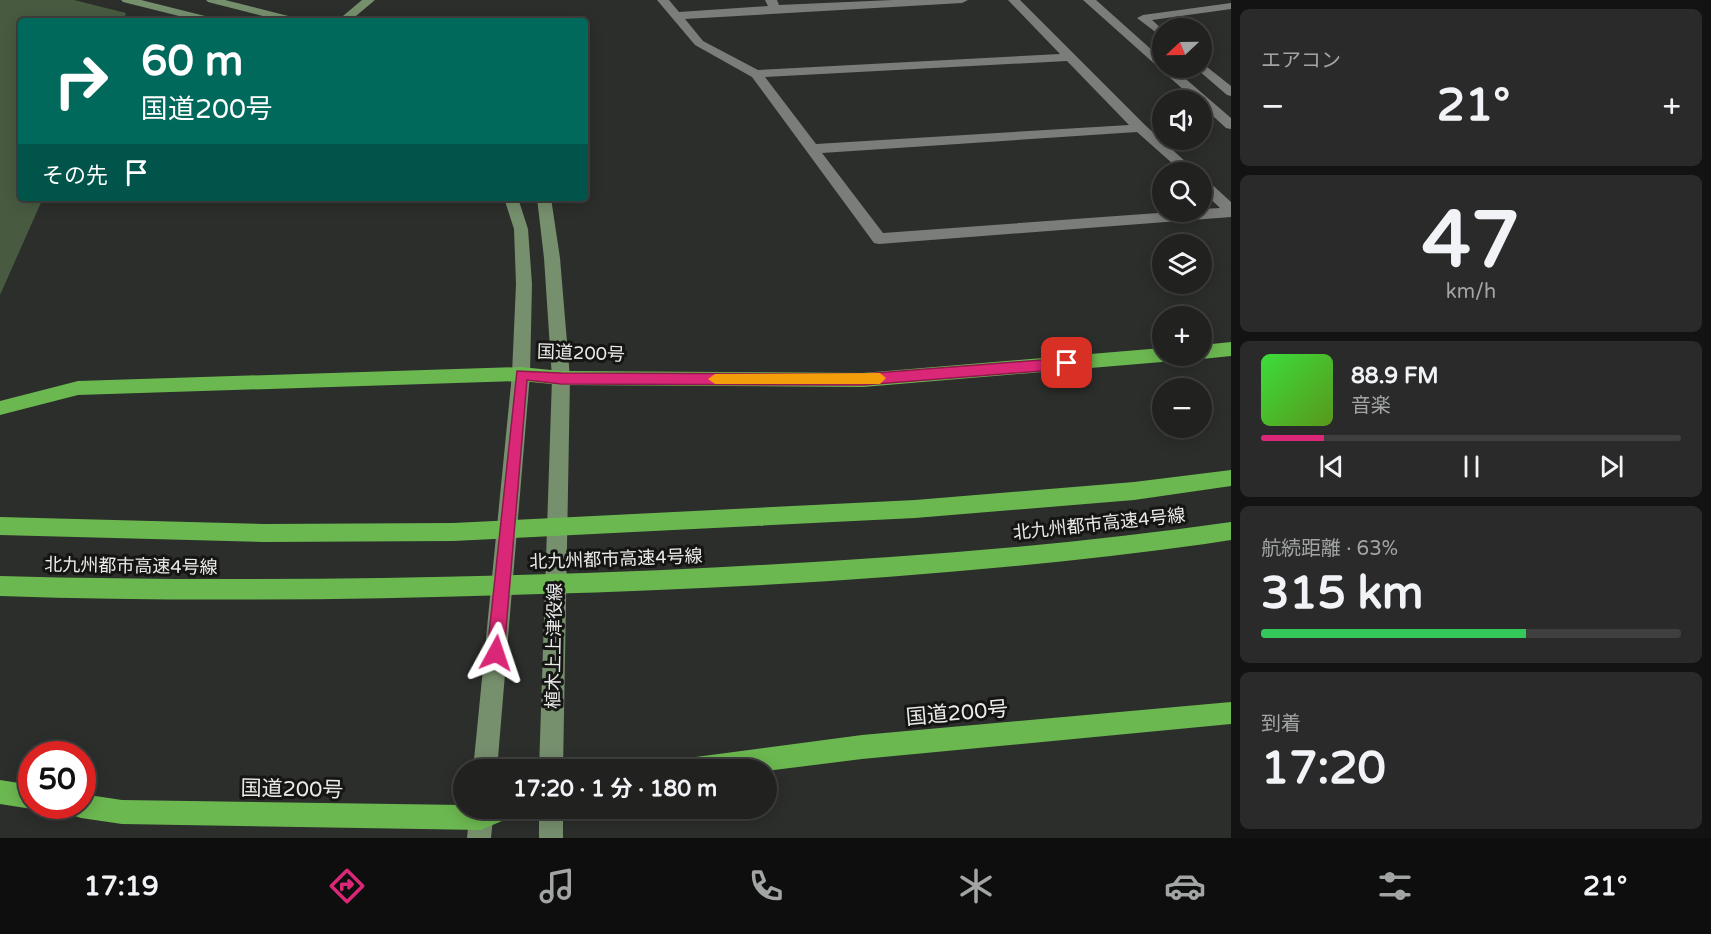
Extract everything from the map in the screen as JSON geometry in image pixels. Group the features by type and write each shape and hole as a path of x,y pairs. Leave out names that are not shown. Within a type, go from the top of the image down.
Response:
{"highway":[{"path":"1212,351 1231,349"},
{"name":"国道200号","path":"0,408 78,388 521,374 561,378 863,380 1152,356"},
{"name":"北九州都市高速4号線","path":"0,526 264,533 453,532 915,509 1111,493 1231,478"},
{"name":"北九州都市高速4号線","path":"0,586 249,590 445,587 701,578 934,563 1165,541 1231,531"},
{"name":"国道200号","path":"771,759 862,747 1231,712"},
{"path":"0,792 18,795"},
{"name":"国道200号","path":"96,808 122,812 453,817"}],"street":[{"path":"127,0 201,18"},
{"path":"212,0 284,18"},
{"path":"347,18 369,0"},
{"path":"663,0 699,44 756,74 879,239 1231,211"},
{"path":"677,16 773,4 963,0"},
{"path":"1014,0 1140,128 1179,162"},
{"path":"1089,0 1152,55"},
{"path":"1152,26 1143,18 1231,6"},
{"path":"756,74 1072,57"},
{"path":"1212,75 1229,89"},
{"path":"1178,78 1231,124"},
{"path":"812,149 1140,128"},
{"path":"1212,193 1231,211"},
{"path":"486,759 521,374 524,284 520,229 512,201"},
{"name":"植木上上津役線","path":"544,201 552,258 561,378 551,759"},
{"path":"551,819 551,838"}],"green space":[{"path":"0,0 74,0 126,13 124,18 18,18 18,201 42,201 0,295"}],"slow traffic":[{"path":"715,379 863,380 880,378"}],"route":[{"path":"496,653 521,374 561,378 863,380 1067,363"}]}
